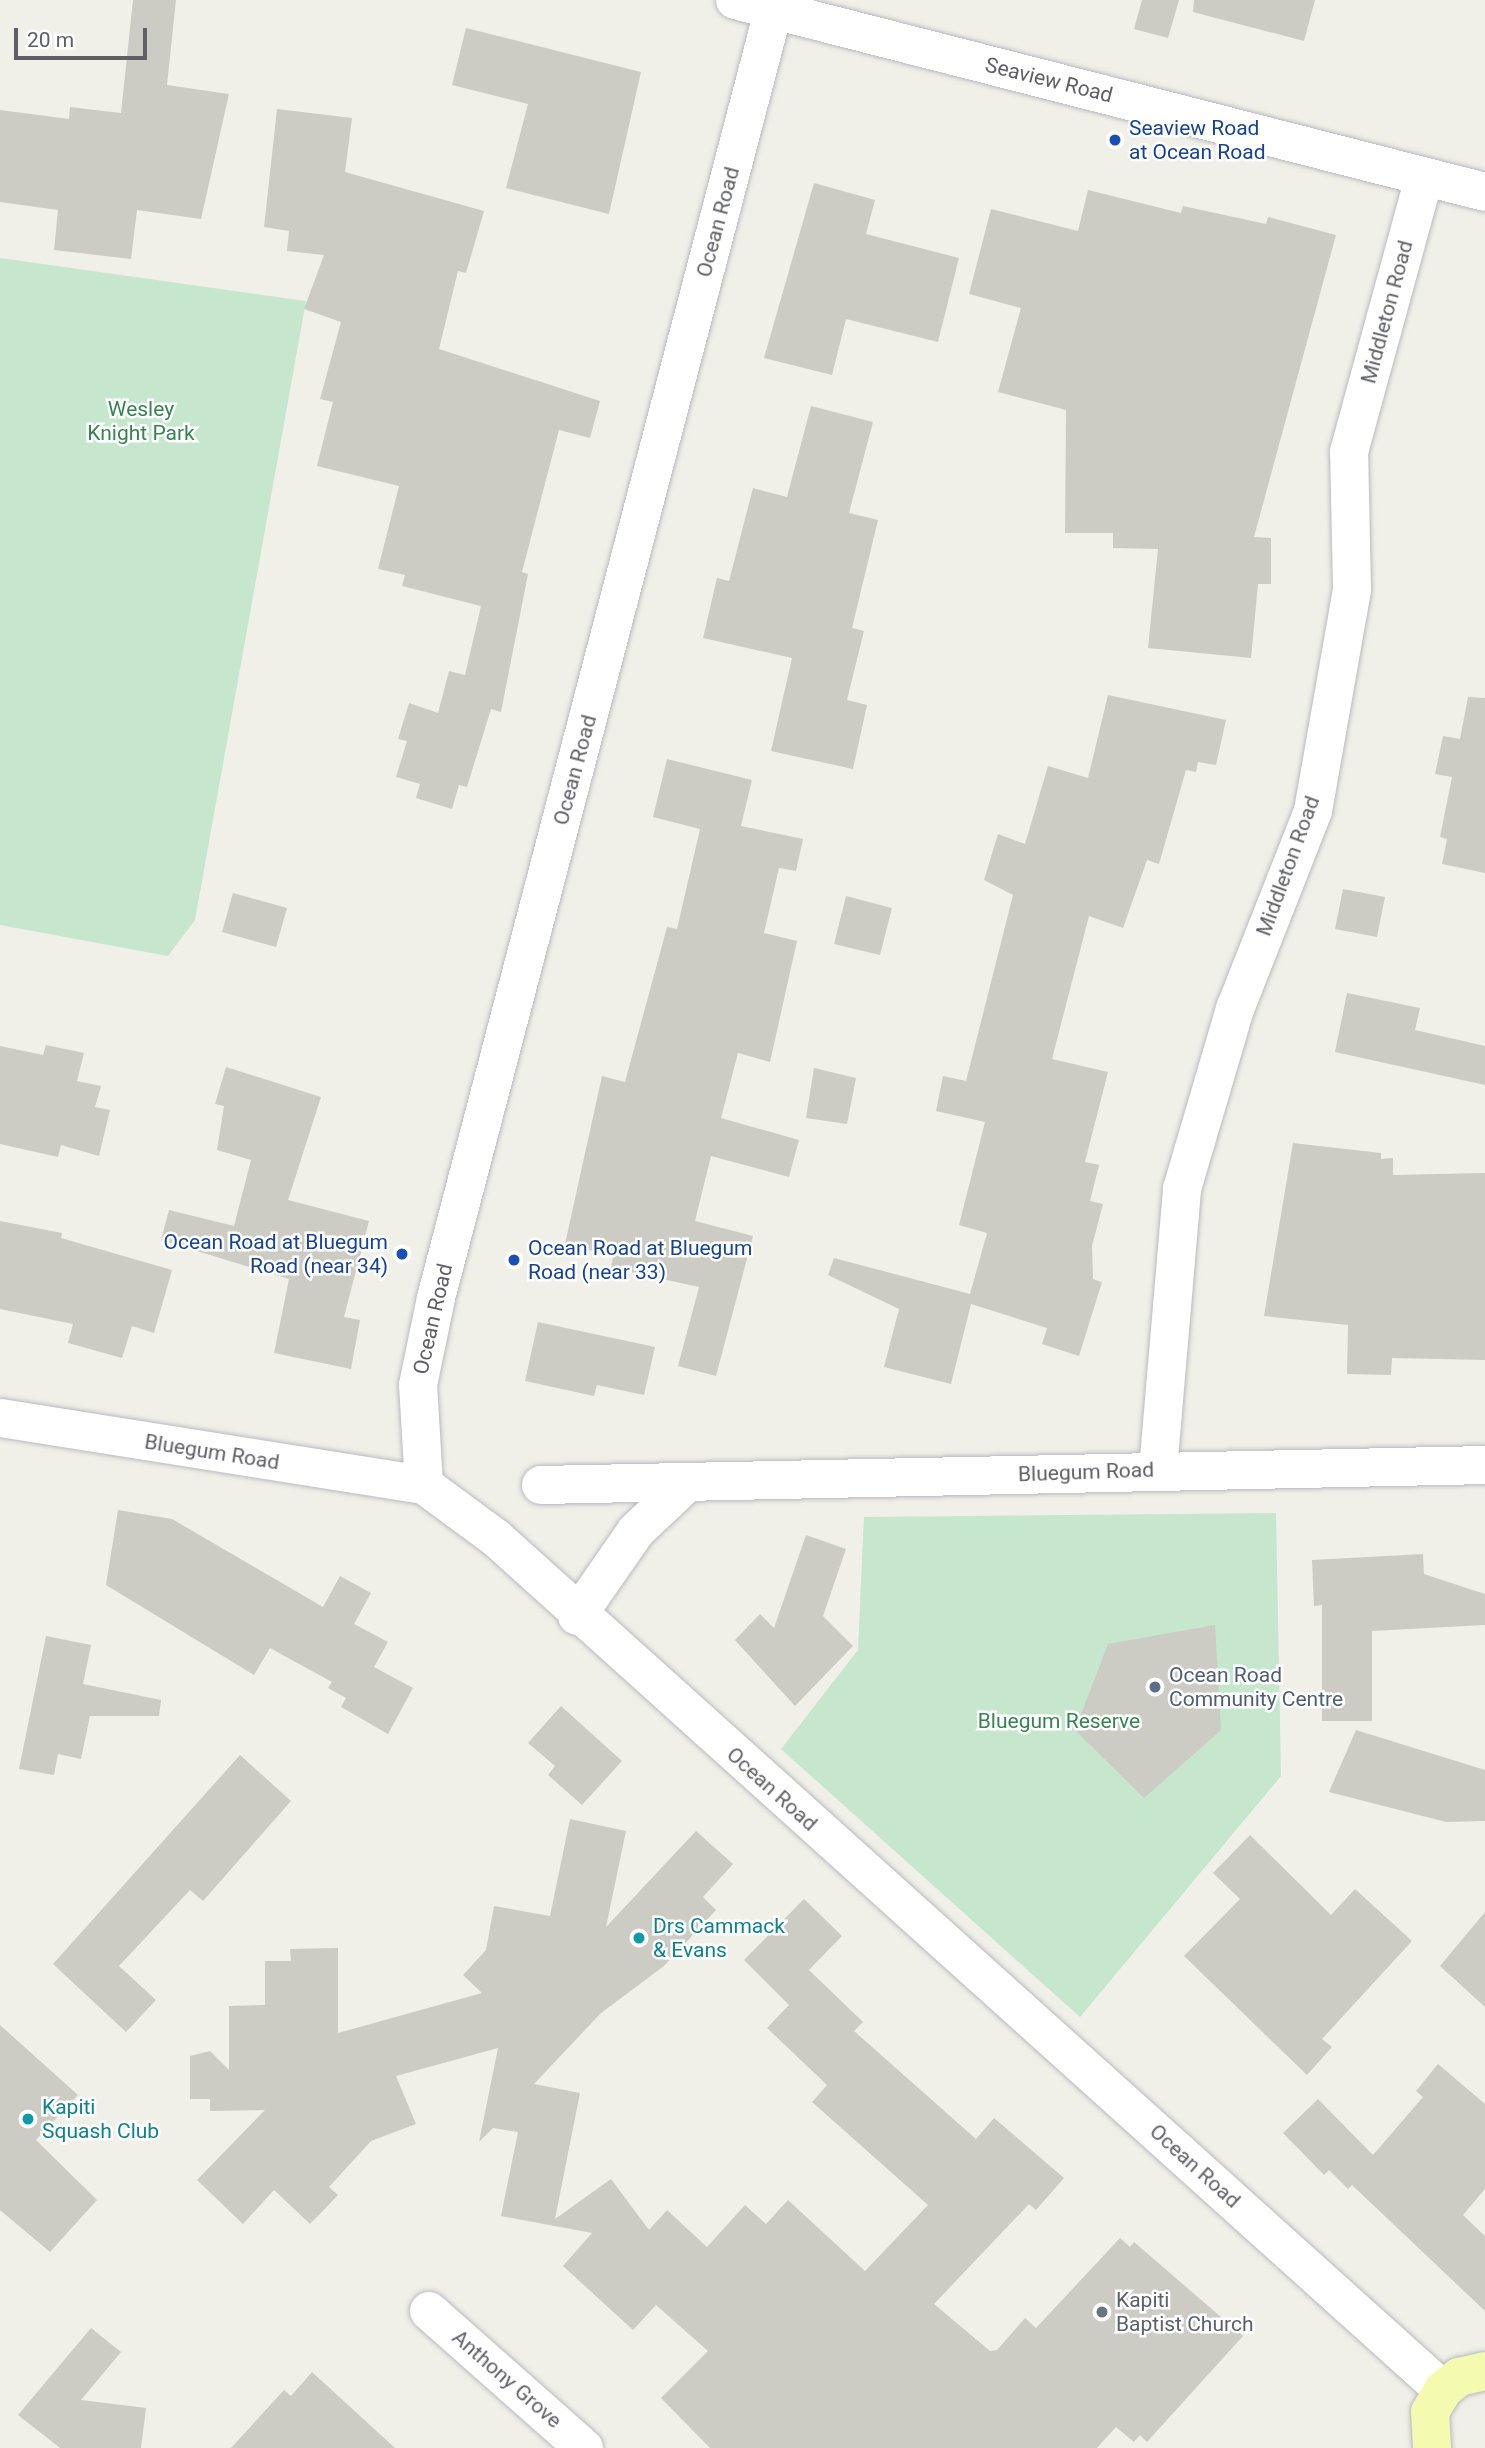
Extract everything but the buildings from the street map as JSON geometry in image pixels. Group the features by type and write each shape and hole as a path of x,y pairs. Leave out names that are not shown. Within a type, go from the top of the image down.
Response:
{"main road":[{"path":"1432,2448 1430,2412 1443,2390 1485,2371"}],"street":[{"name":"Seaview Road","path":"735,0 775,5 1485,192"},
{"name":"Ocean Road","path":"775,5 436,1298 418,1385 424,1485 496,1538 577,1616 1443,2390"},
{"name":"Middleton Road","path":"1158,1470 1182,1189 1235,1009 1312,811 1352,590 1349,452 1424,177"},
{"name":"Bluegum Road","path":"0,1418 424,1485"},
{"name":"Bluegum Road","path":"541,1485 1485,1465"},
{"path":"577,1616 636,1531 687,1483"},
{"name":"Anthony Grove","path":"429,2311 584,2448"}],"green space":[{"name":"Wesley Knight Park","path":"0,258 306,301 195,920 168,956 0,925"},
{"name":"Bluegum Reserve","path":"1276,1513 1281,1776 1080,2017 781,1749 858,1650 864,1517"}],"place":[{"name":"Seaview Road at Ocean Road","path":"1115,140"},
{"name":"Ocean Road at Bluegum Road (near 34)","path":"402,1254"},
{"name":"Ocean Road at Bluegum Road (near 33)","path":"514,1260"},
{"name":"Ocean Road Community Centre","path":"1155,1687"},
{"name":"Drs Cammack & Evans","path":"639,1938"},
{"name":"Kapiti Squash Club","path":"28,2119"},
{"name":"Kapiti Baptist Church","path":"1102,2312"}]}
